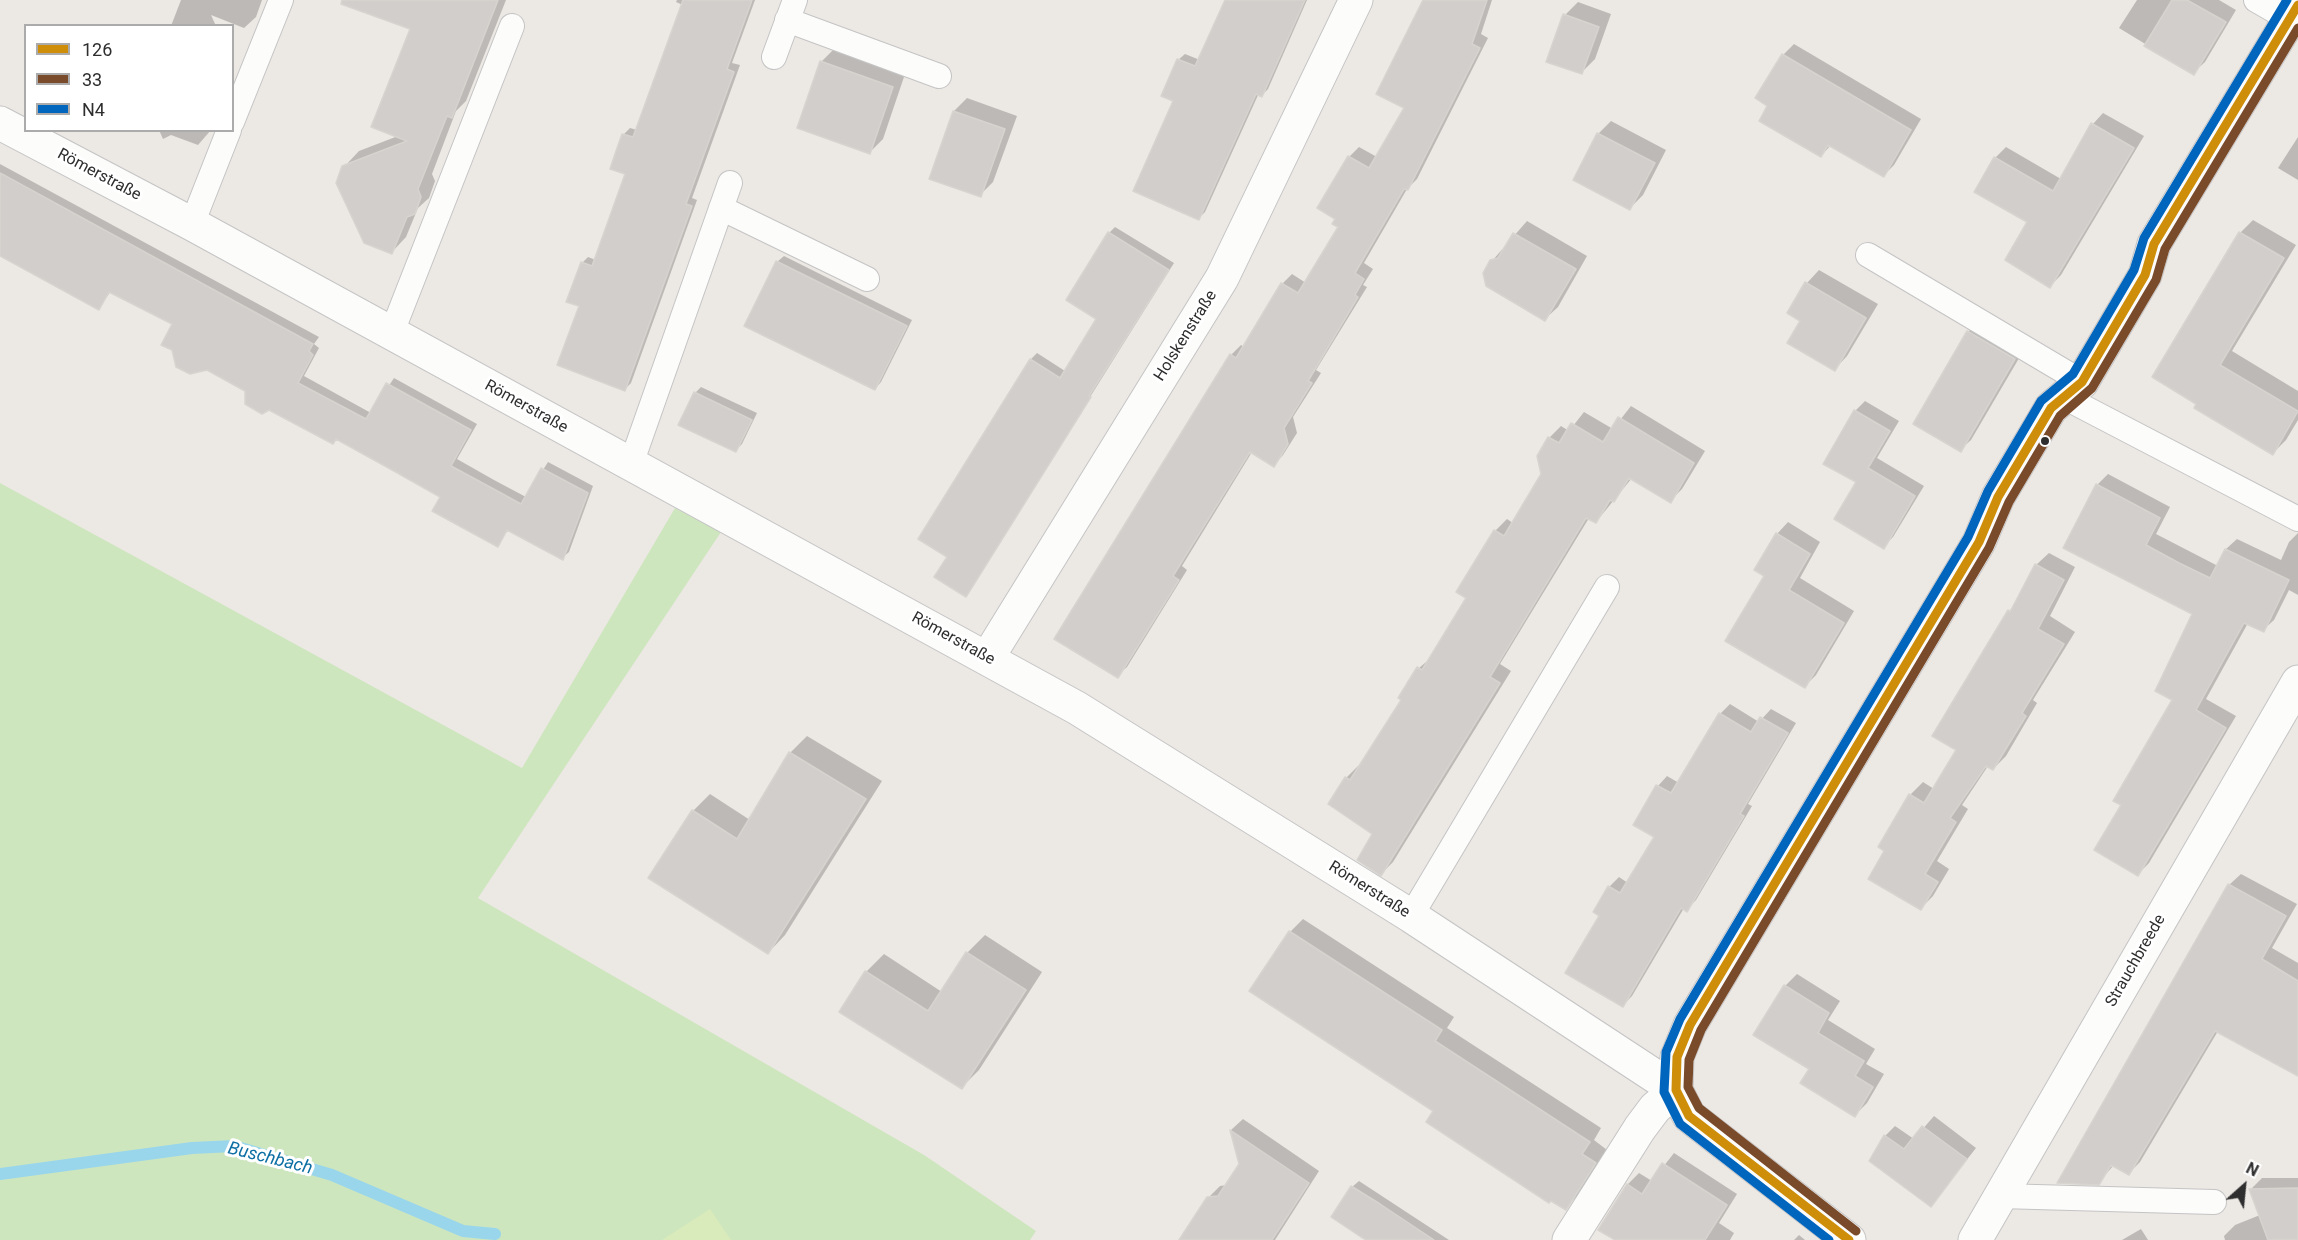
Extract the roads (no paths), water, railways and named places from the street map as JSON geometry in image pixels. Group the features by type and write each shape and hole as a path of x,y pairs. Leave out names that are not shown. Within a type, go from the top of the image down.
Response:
{"street":[{"name":"Holskenstraße","path":"988,657 1222,278 1356,0"},
{"path":"1569,1240 1655,1108 1676,1090 1677,1057 1690,1025 1979,542 1998,497 2050,408 2073,390 2145,275 2154,244 2294,12"},
{"name":"Römerstraße","path":"0,123 392,332 988,657 1077,708 1411,916 1676,1090 1689,1116 1849,1240"},
{"name":"Strauchbreede","path":"1975,1240 2298,682"}],"lane":[{"path":"234,117 281,0"},
{"path":"2256,0 2294,12"},
{"path":"774,57 791,10 939,76"},
{"path":"392,332 512,26"},
{"path":"192,224 228,132"},
{"path":"631,464 730,183"},
{"path":"721,208 867,279"},
{"path":"1868,255 2073,390 2298,519"},
{"path":"1411,916 1607,586"},
{"path":"2000,1196 2214,1202"}],"waterway":[{"name":"Buschbach","path":"0,1174 192,1148 234,1146 332,1175 463,1231 495,1234"}]}
